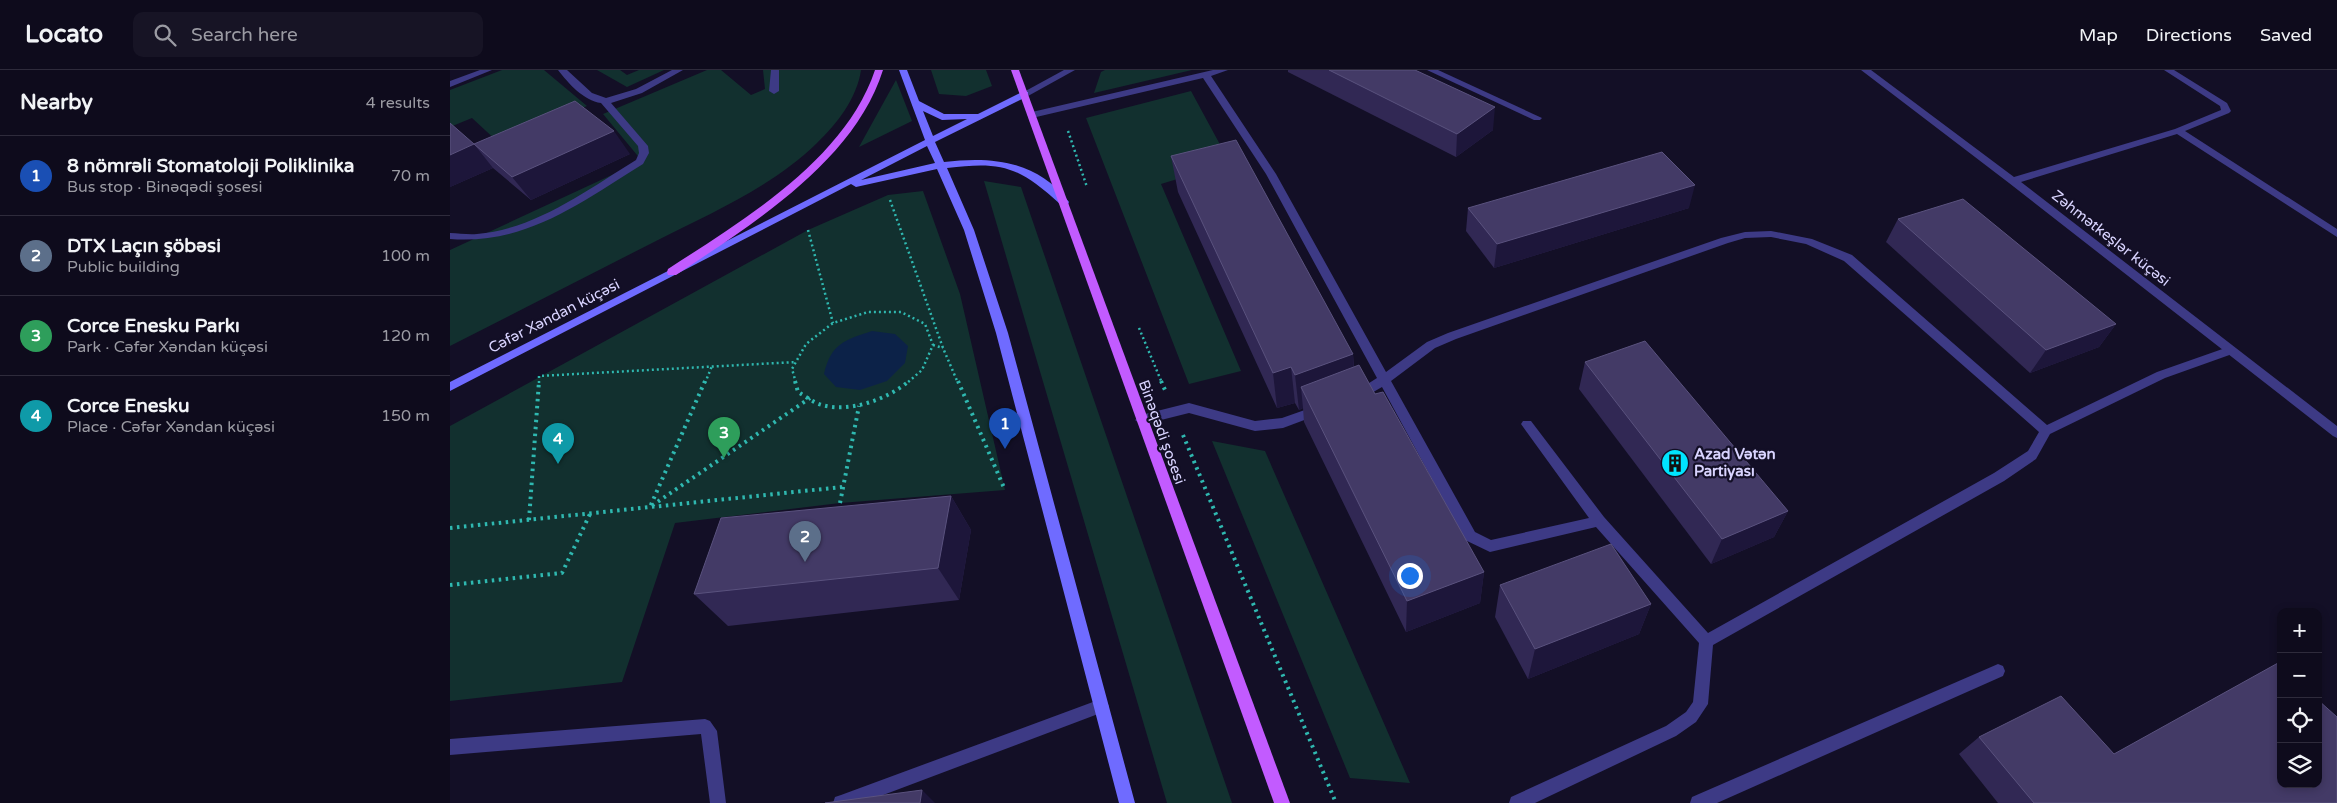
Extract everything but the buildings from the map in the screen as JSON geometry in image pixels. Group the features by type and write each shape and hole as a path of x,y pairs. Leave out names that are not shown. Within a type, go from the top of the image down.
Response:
{"main road":[{"path":"672,272 754,217 802,179 820,161 862,108 879,70"},
{"name":"Binəqədi şosesi","path":"1015,70 1282,803"}],"street":[{"path":"450,84 488,70"},
{"path":"562,70 596,100 605,102 629,95 679,70"},
{"path":"774,92 775,70"},
{"path":"903,70 930,141 969,230 1002,333 1127,803"},
{"path":"830,191 1070,70"},
{"path":"1032,115 1224,70"},
{"path":"1431,70 1537,118"},
{"name":"Zəhmətkeşlər küçəsi","path":"1865,70 2013,181 2337,433"},
{"path":"2013,181 2178,131 2226,111 2224,105 2168,70"},
{"path":"1206,75 1271,174 1470,536 1490,546 1599,520"},
{"path":"450,236 489,238 534,224 640,162 644,153 643,146 605,102"},
{"path":"916,103 942,117 966,117 985,114"},
{"path":"2178,131 2337,234"},
{"path":"830,191 942,166 985,163 1018,168 1035,176 1064,202"},
{"name":"Cəfər Xəndan küçəsi","path":"450,387 830,191"},
{"path":"1346,401 1368,391 1431,345 1452,336 1724,240 1745,235 1771,234 1808,241 1848,258 2046,431"},
{"path":"1706,641 1999,477 2032,455 2046,431 2161,375 2231,350"},
{"path":"1141,420 1189,408 1255,426 1282,423 1328,407"},
{"path":"1517,803 1671,731 1691,717 1700,704 1706,641 1599,520 1527,424"},
{"path":"1709,801 1998,671"},
{"path":"841,803 1101,706"},
{"path":"450,747 705,726 709,731 718,803"}],"path":[{"path":"1061,109 1089,194"},
{"path":"886,177 888,195 943,348 1005,490"},
{"path":"808,230 833,323"},
{"path":"868,312 901,312 925,324 933,345 922,370 895,393 859,406 822,406 798,392 792,369 806,344 833,323 868,312"},
{"path":"1136,322 1336,803"},
{"path":"933,345 943,348"},
{"path":"529,520 539,376 796,362"},
{"path":"650,507 712,366"},
{"path":"650,507 810,398"},
{"path":"840,503 859,406"},
{"path":"450,528 842,487"},
{"path":"450,585 562,573 590,514"}],"green space":[{"path":"502,70 544,70 587,106 499,143 472,118 450,127 450,90"},
{"path":"597,70 620,70 627,75 639,70 664,70 627,87"},
{"path":"707,70 721,70 751,95 765,89 763,70 861,70 851,100 839,119 817,143 781,173 719,209 450,346 450,250 642,161 603,114"},
{"path":"931,70 986,70 992,86 966,96 939,94"},
{"path":"1105,70 1192,70 1094,93 1101,72"},
{"path":"896,80 912,121 859,147"},
{"path":"1191,91 1230,163 1161,184 1241,371 1189,384 1086,118"},
{"path":"984,181 1021,187 1232,803 1167,803"},
{"path":"923,191 960,294 1005,490 840,503 675,523 622,682 450,701 450,426 808,230 888,195"},
{"path":"1212,441 1265,451 1410,783 1350,778"}],"water":[{"path":"872,331 895,334 908,346 905,363 887,381 860,390 836,387 824,374 831,356 846,341"}],"place":[{"name":"8 nömrəli Stomatoloji Poliklinika","path":"1005,449"},
{"name":"Corce Enesku Parkı","path":"724,458"},
{"name":"Azad Vətən Partiyası","path":"1675,463"},
{"name":"Corce Enesku","path":"558,464"},
{"name":"DTX Laçın şöbəsi","path":"805,562"}]}
